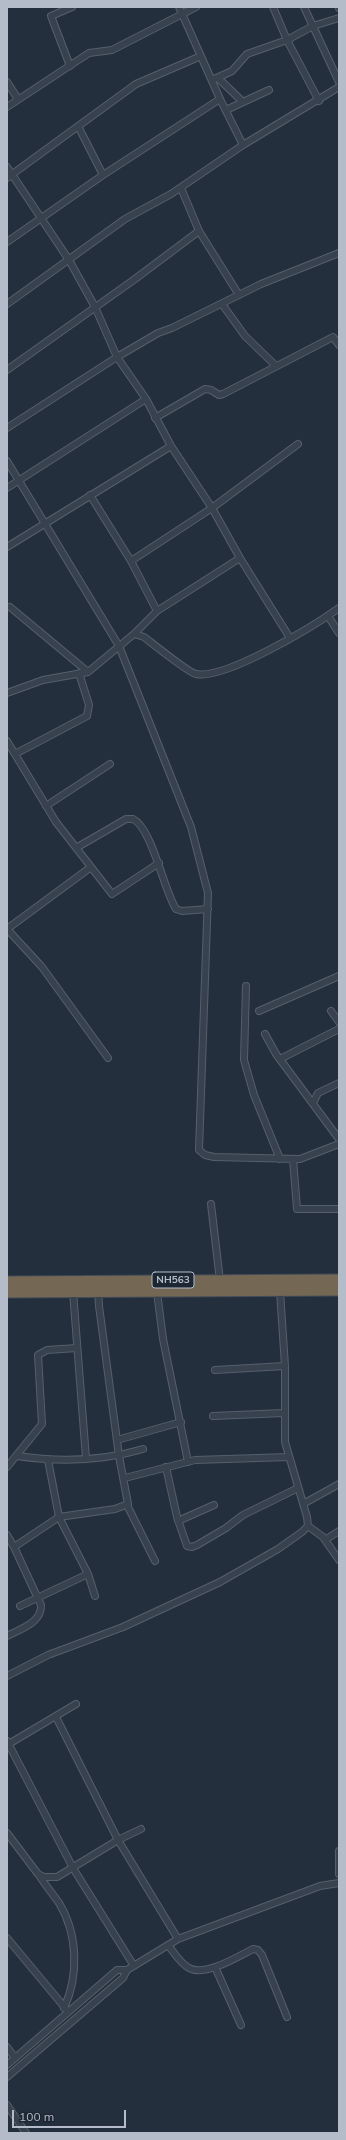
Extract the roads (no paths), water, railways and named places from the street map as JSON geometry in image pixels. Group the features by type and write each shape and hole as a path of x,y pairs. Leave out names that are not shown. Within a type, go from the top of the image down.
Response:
{"highway":[{"name":"NH563","path":"7,1282 98,1280 339,1280"},
{"name":"NH563","path":"7,1292 339,1290"}],"street":[{"path":"70,66 51,16 72,7"},
{"path":"179,7 220,99 243,145"},
{"path":"7,107 89,53 112,50 196,7"},
{"path":"273,7 287,40 319,101"},
{"path":"304,7 339,82"},
{"path":"212,80 232,71 248,54 287,40 313,26 339,18"},
{"path":"7,178 136,84 201,56"},
{"path":"218,78 243,102"},
{"path":"7,82 18,99"},
{"path":"7,304 126,220 181,188 243,145 319,101 339,87"},
{"path":"226,110 269,90"},
{"path":"7,242 103,175 220,99"},
{"path":"78,126 103,175"},
{"path":"7,167 69,260 95,307 117,357 146,399 171,446 212,508 240,558 290,638"},
{"path":"181,188 199,231 239,295"},
{"path":"7,370 199,231"},
{"path":"7,428 117,357 158,333 172,328 239,295 339,253"},
{"path":"222,304 245,336 276,366"},
{"path":"155,418 205,389 211,390 219,395 333,337 339,345"},
{"path":"7,488 146,399"},
{"path":"131,561 212,508 298,444"},
{"path":"7,547 171,446"},
{"path":"7,461 46,523 119,646 191,827 208,893 199,1150 205,1155 214,1157 300,1159 339,1144"},
{"path":"90,495 131,561 157,611"},
{"path":"7,693 43,680 88,672 134,634 157,611 240,558"},
{"path":"10,607 88,672"},
{"path":"134,634 144,637 195,674 214,673 243,662 290,638 339,608"},
{"path":"328,616 339,633"},
{"path":"15,754 87,716 88,705 79,673"},
{"path":"7,741 46,806 76,848 112,894 158,863"},
{"path":"46,806 110,764"},
{"path":"76,848 126,819 133,819 141,826 176,908 182,911 208,908"},
{"path":"91,867 7,929 42,967 108,1058"},
{"path":"259,1011 339,976"},
{"path":"246,986 244,1060 254,1095 280,1159"},
{"path":"331,1011 339,1022"},
{"path":"280,1059 339,1029"},
{"path":"265,1034 280,1059 339,1139"},
{"path":"312,1103 318,1093 339,1083"},
{"path":"293,1159 297,1209 339,1209"},
{"path":"211,1204 220,1281"},
{"path":"98,1280 98,1291 119,1456 128,1497 127,1505 155,1561"},
{"path":"280,1291 285,1366 285,1442 308,1526 325,1540 339,1560"},
{"path":"73,1292 86,1458"},
{"path":"157,1292 163,1339 188,1462"},
{"path":"7,1467 42,1424 38,1355 46,1350 77,1348"},
{"path":"215,1370 285,1366"},
{"path":"213,1416 284,1413"},
{"path":"117,1440 181,1422"},
{"path":"17,1456 48,1460 86,1458 119,1456 143,1449"},
{"path":"125,1478 188,1462 217,1458 289,1457"},
{"path":"48,1460 59,1517 88,1574 95,1596"},
{"path":"166,1467 178,1521 187,1546 192,1547 226,1528 243,1515 298,1488"},
{"path":"303,1504 339,1484"},
{"path":"14,1547 59,1517 115,1509 127,1505"},
{"path":"178,1521 214,1505"},
{"path":"7,1676 48,1655 123,1627 183,1600 278,1549 308,1526"},
{"path":"325,1540 339,1531"},
{"path":"7,1535 38,1598 42,1610 39,1618 7,1636"},
{"path":"20,1606 88,1574"},
{"path":"76,1704 56,1717 8,1743 73,1868 134,1966"},
{"path":"56,1717 118,1840 178,1939"},
{"path":"38,1874 44,1877 53,1878 73,1868 118,1840 141,1829"},
{"path":"7,1833 59,1904 72,1942 76,1965 74,1980 66,2010"},
{"path":"339,1851 339,1874"},
{"path":"7,2065 66,2010 117,1970 127,1970 178,1939 326,1884 337,1883"},
{"path":"7,1938 74,2019"},
{"path":"168,1945 180,1960 191,1969 201,1970 215,1967 253,1949 258,1950 262,1955 287,2017"},
{"path":"215,1967 241,2025"},
{"path":"7,2077 123,1978 127,1970"},
{"path":"7,2049 15,2058"},
{"path":"7,2105 26,2133"}]}
